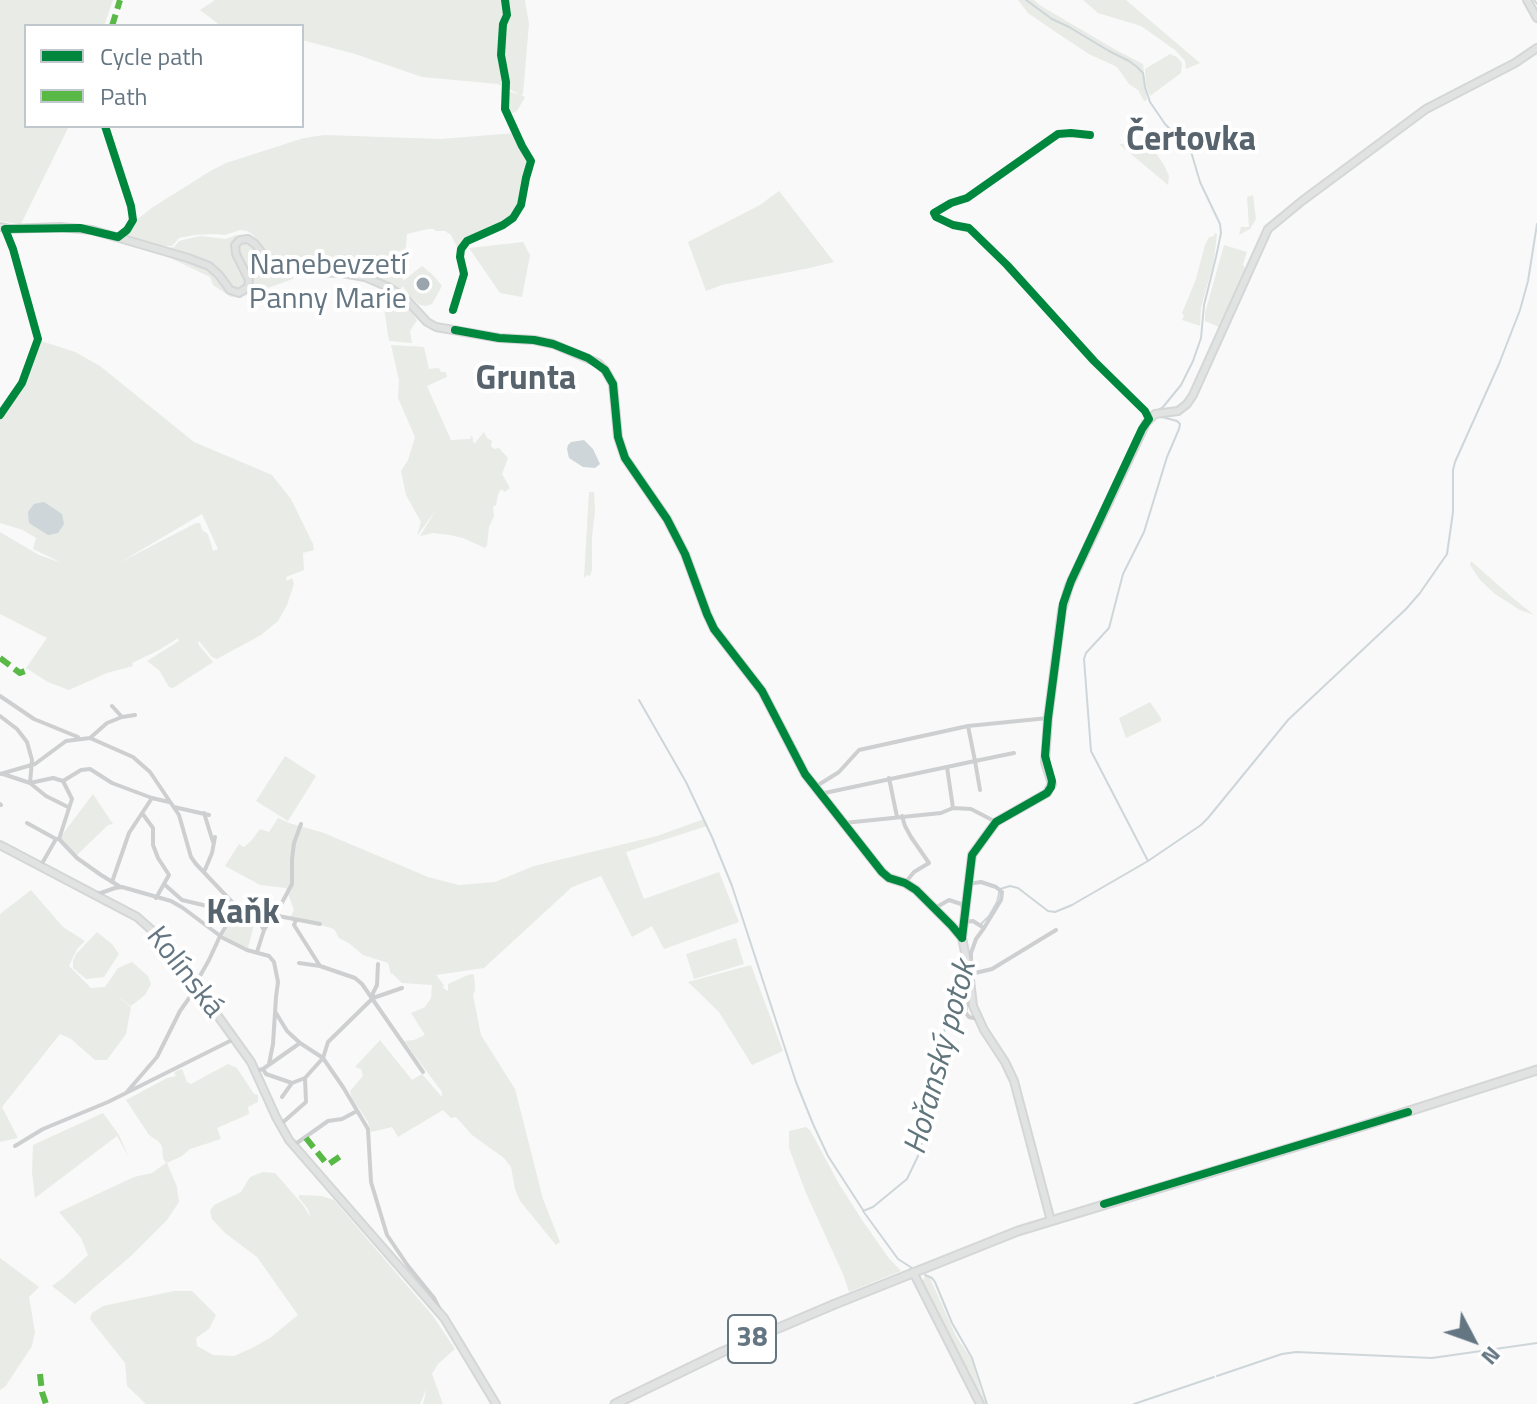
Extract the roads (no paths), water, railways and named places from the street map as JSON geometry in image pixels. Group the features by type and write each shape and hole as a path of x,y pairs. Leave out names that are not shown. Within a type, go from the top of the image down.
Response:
{"main road":[{"name":"38","path":"615,1404 722,1352 1001,1237 1537,1070"}],"street":[{"path":"1527,0 1537,18"},
{"path":"971,973 962,938 972,855 996,822 1047,793 1051,787 1045,762 1062,610 1069,586 1142,429 1149,419 1158,414 1178,411 1193,395 1263,236 1273,223 1426,109 1515,63 1537,48"},
{"path":"0,227 92,230 209,266 230,290 239,293 248,287 249,280 236,254 235,245 240,240 248,239 270,263 286,271 342,273 365,277 388,287 404,297 427,322 436,327 553,344 598,363 613,384 618,437 625,458 667,519 685,554 714,629 762,691 796,758 817,790 883,874 916,890 962,938"},
{"path":"0,696 25,714 80,738"},
{"path":"112,706 122,717"},
{"path":"90,738 107,723 135,715"},
{"path":"0,716 17,729 27,742 32,760 30,783"},
{"path":"817,790 859,750 968,726 1048,718"},
{"path":"968,726 980,790"},
{"path":"66,741 68,734"},
{"path":"0,774 31,766 66,741 80,738 90,738 133,757 150,772 179,815 191,857 232,902 234,913 192,994 157,1057 126,1093"},
{"path":"817,790 1014,753"},
{"path":"947,767 953,808"},
{"path":"63,781 81,770 90,769 112,783 207,814 214,845"},
{"path":"0,774 30,783 46,796 68,807"},
{"path":"30,783 53,778 63,781 72,799 57,839 40,867"},
{"path":"889,778 900,816 929,863 914,872 905,883"},
{"path":"112,882 129,833 142,813 163,792"},
{"path":"844,823 941,813 953,808 971,809 996,822"},
{"path":"142,813 153,828 153,845 169,875 156,898"},
{"path":"27,823 57,839 77,858 112,882 171,901 234,944 269,956 278,975 269,1064"},
{"path":"257,952 264,930 292,884 294,843 301,824"},
{"path":"204,872 215,837"},
{"name":"Kolínská","path":"0,845 124,909 164,941 259,1070 279,1125 293,1146 405,1268 444,1318 496,1404"},
{"path":"968,884 981,882 1002,892 1001,900 976,939 971,953 972,998 978,1019 1014,1081 1051,1221"},
{"path":"164,884 186,901 226,914 245,909 320,924"},
{"path":"95,895 122,887"},
{"path":"935,908 949,900 961,904 964,909"},
{"path":"183,908 186,901"},
{"path":"253,912 264,930"},
{"path":"296,920 294,925 320,966"},
{"path":"964,922 973,921 984,928"},
{"path":"971,973 1001,965 1056,930"},
{"path":"309,964 311,954"},
{"path":"299,963 320,966 355,978 373,998 423,1072"},
{"path":"373,998 378,964"},
{"path":"282,1097 292,1083 305,1078 323,1058 328,1042 373,998 402,988"},
{"path":"276,1013 287,1031 323,1058 368,1129 369,1164 378,1209 387,1235 405,1268"},
{"path":"15,1146 43,1129 126,1093 234,1039"},
{"path":"292,1083 259,1070 300,1043"},
{"path":"279,1125 306,1102 305,1078"},
{"path":"293,1146 328,1121 342,1119 357,1111"},
{"path":"920,1286 921,1275 938,1262"},
{"path":"913,1272 980,1404"},
{"path":"886,1283 911,1279 920,1286"}],"waterway":[{"name":"Hořanský potok","path":"1026,0 1052,19 1137,67 1143,73 1150,102 1170,129"},
{"path":"1534,0 1537,4"},
{"name":"Hořanský potok","path":"1158,410 1181,385 1193,361 1201,338 1204,305 1221,233 1183,136"},
{"path":"1148,861 1208,818 1288,720 1406,609 1447,554 1455,462 1520,310 1537,224"},
{"name":"Hořanský potok","path":"979,926 997,902 1000,889 1010,886 1018,888 1048,911 1055,912 1148,861 1091,751 1084,659 1109,628 1123,574 1144,532 1179,429 1177,421 1158,416"},
{"path":"639,700 686,782 712,837 732,886 796,1082 813,1124 828,1156 863,1210"},
{"name":"Hořanský potok","path":"912,1268 898,1259 863,1211 873,1207 907,1179 918,1156 936,1093 945,1026 953,994 966,972"},
{"name":"Hořanský potok","path":"925,1275 935,1282 952,1323 972,1358 987,1404"},
{"name":"Hořanský potok","path":"1217,1376 1296,1352 1432,1358 1537,1343"},
{"name":"Hořanský potok","path":"1134,1404 1214,1377"}],"place":[{"name":"Nanebevzetí Panny Marie","path":"423,284"}],"district":[{"name":"Čertovka","path":"1191,142"},
{"name":"Grunta","path":"526,381"},
{"name":"Kaňk","path":"243,915"}]}
